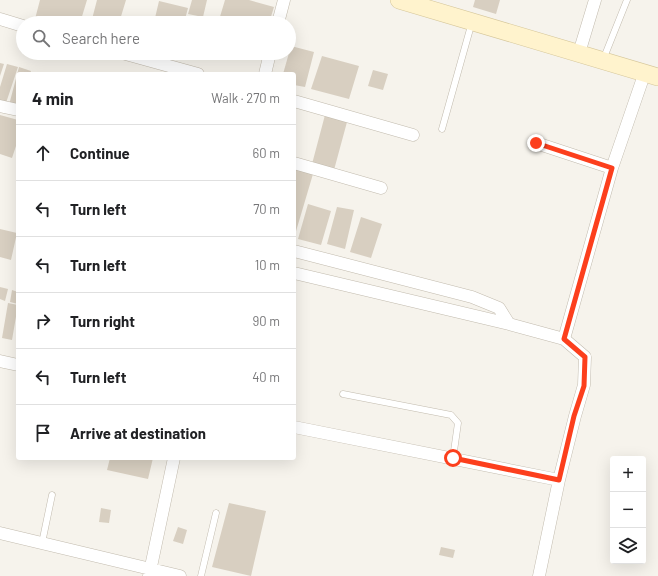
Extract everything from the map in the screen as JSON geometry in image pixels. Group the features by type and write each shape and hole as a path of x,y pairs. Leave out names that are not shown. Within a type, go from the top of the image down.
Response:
{"street":[{"path":"280,16 284,0"},
{"path":"399,0 651,74 612,168 564,339"},
{"path":"579,53 595,0"},
{"path":"0,19 16,24"},
{"path":"147,60 191,72"},
{"path":"265,72 268,60"},
{"path":"296,102 413,135"},
{"path":"0,106 16,110"},
{"path":"536,143 612,168"},
{"path":"296,164 381,188"},
{"path":"296,253 472,297 499,308 509,324"},
{"path":"296,272 509,324 564,339 585,357 584,386 574,416 539,576"},
{"path":"0,360 16,364"},
{"path":"296,427 559,480"},
{"path":"150,573 174,460"},
{"path":"0,532 150,573 180,576"}],"lane":[{"path":"603,60 627,0"},
{"path":"442,129 472,22"},
{"path":"343,394 451,415 458,423 453,458"},
{"path":"42,543 52,495"},
{"path":"201,576 216,513"}],"building":[{"path":"40,0 87,0 82,16 36,16"},
{"path":"97,0 126,0 121,16 93,16"},
{"path":"192,0 207,0 203,16 188,14"},
{"path":"225,0 249,0 274,7 271,16 220,16"},
{"path":"475,0 500,0 496,14 473,7"},
{"path":"159,1 188,8 186,16 155,16"},
{"path":"296,47 314,52 305,87 296,85 296,72 284,72 287,60 296,60"},
{"path":"322,56 359,66 349,99 311,89"},
{"path":"0,63 4,64 0,76"},
{"path":"7,64 18,67 6,103 0,101 0,87"},
{"path":"19,67 31,71 31,72 18,72"},
{"path":"373,70 388,74 383,90 368,86"},
{"path":"16,78 16,107 9,105"},
{"path":"0,115 16,119 16,146 12,158 0,154"},
{"path":"325,115 347,122 334,170 312,164"},
{"path":"296,169 313,174 296,231"},
{"path":"308,204 331,211 321,245 298,239"},
{"path":"337,207 354,210 345,249 327,244"},
{"path":"361,217 382,224 371,258 350,252"},
{"path":"0,229 16,233 11,260 0,257"},
{"path":"0,287 8,289 5,301 0,299"},
{"path":"12,290 16,291 16,304 10,302"},
{"path":"8,303 16,305 16,317 12,340 2,338"},
{"path":"110,460 153,460 148,479 107,470"},
{"path":"229,503 266,511 251,576 212,567"},
{"path":"101,508 111,510 109,523 99,522"},
{"path":"178,527 187,530 183,544 173,541"},
{"path":"441,547 455,550 453,558 439,555"}],"route":[{"path":"453,458 559,480 574,416 584,386 585,357 564,339 612,168 536,143"}]}
